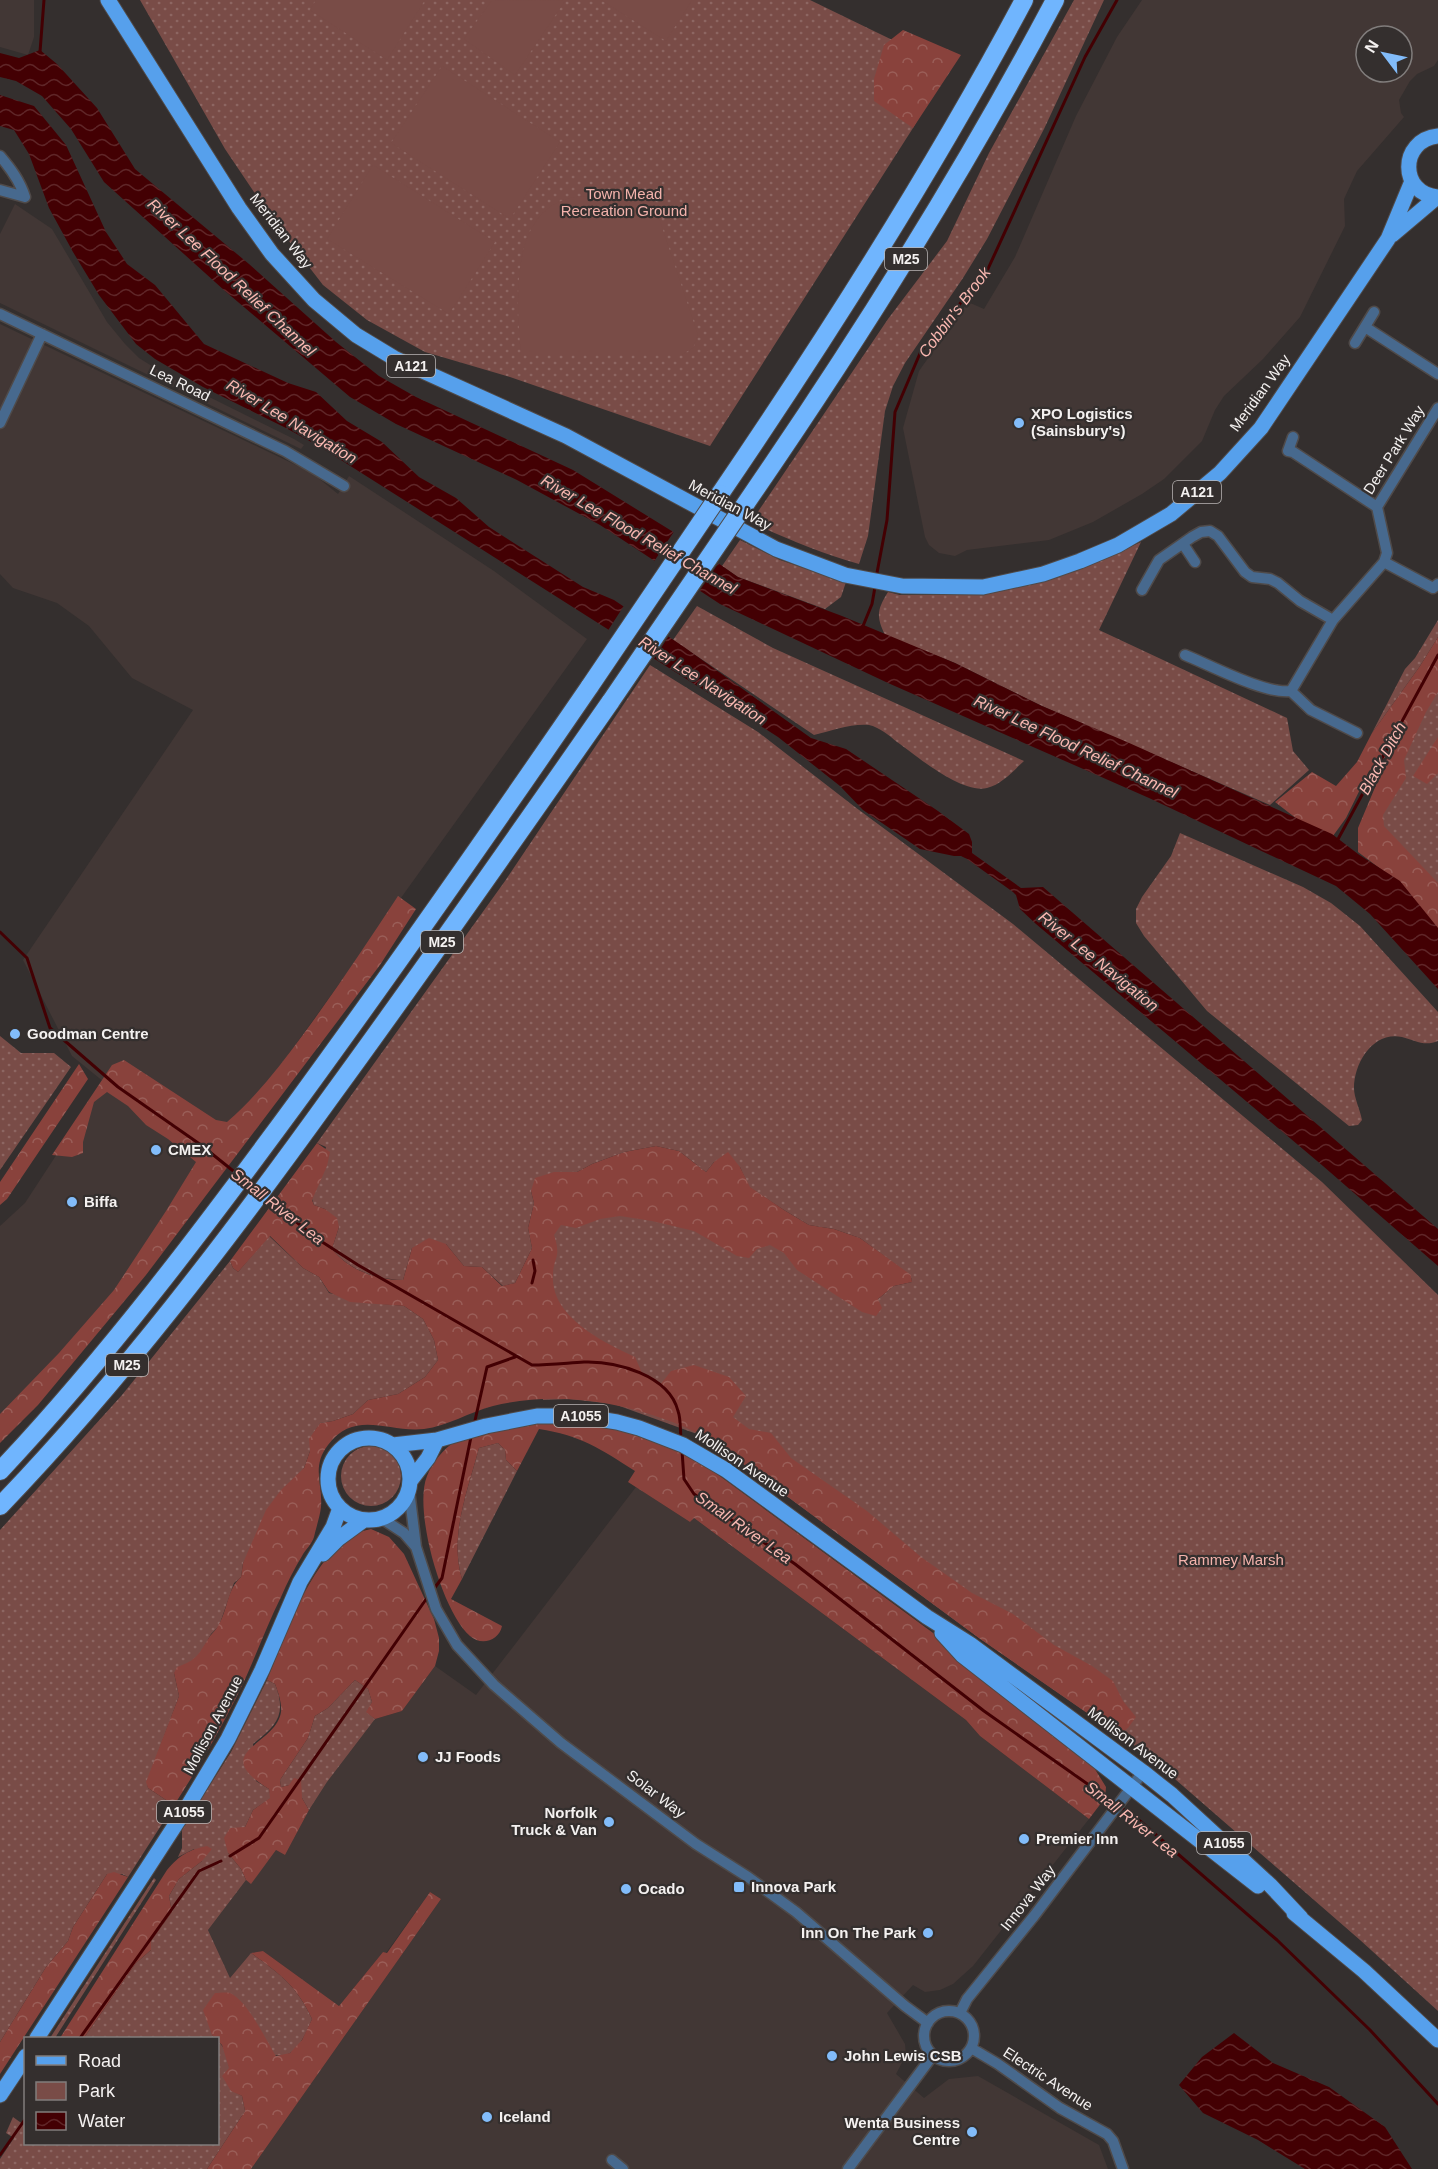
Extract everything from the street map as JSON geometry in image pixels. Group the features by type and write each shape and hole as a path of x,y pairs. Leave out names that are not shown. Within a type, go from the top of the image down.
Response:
{"highway":[{"name":"M25","path":"0,1471 106,1352 225,1201 445,896 720,494 908,205 978,85 1024,0"},
{"name":"M25","path":"0,1506 111,1383 179,1300 244,1216 430,960 611,701 826,383 929,222 1007,90 1055,0"}],"main road":[{"name":"Meridian Way","path":"108,0 239,208 272,254 314,300 356,335 394,358 566,436 776,549 845,575 902,586 982,587 1043,574 1118,545 1171,514 1220,473 1261,428 1388,239 1412,181"},
{"path":"1438,136 1423,141 1411,154 1409,163 1412,181 1425,194 1438,196"},
{"name":"Meridian Way","path":"1388,239 1438,196"},
{"name":"Mollison Avenue","path":"38,2037 211,1768 245,1705 306,1571 333,1527 340,1508 331,1495 329,1486 329,1469 338,1452 352,1442 367,1438 380,1439 393,1445 437,1440 486,1426 537,1416 580,1416 639,1428 689,1448 726,1470 927,1617 1006,1670 1143,1772 1172,1795 1245,1862 1301,1918"},
{"path":"381,1518 398,1508 437,1440"},
{"path":"393,1445 405,1459 410,1485"},
{"path":"340,1508 349,1515 364,1520"},
{"name":"Mollison Avenue","path":"306,1571 338,1539 364,1520 381,1518"},
{"name":"Mollison Avenue","path":"927,1617 962,1655 1301,1918 1364,1971 1438,2040"},
{"path":"0,2095 24,2059"}],"street":[{"path":"0,156 18,180 25,197 0,190"},
{"path":"1355,343 1374,312"},
{"name":"Lea Road","path":"0,314 285,451 344,486"},
{"path":"1365,327 1438,374"},
{"path":"0,423 42,334"},
{"name":"Deer Park Way","path":"1384,562 1386,553 1377,507 1438,408"},
{"path":"1293,437 1288,451 1293,452 1377,507"},
{"path":"1142,590 1159,560 1201,532 1214,533 1245,572 1252,577 1270,579 1278,583 1300,601 1333,620"},
{"path":"1183,544 1195,562"},
{"path":"1185,655 1265,688 1280,693 1290,691 1333,620 1384,562 1435,586"},
{"path":"1290,691 1311,710 1357,733"},
{"name":"Solar Way","path":"410,1485 416,1547 433,1599 447,1627 465,1654 494,1685 531,1718 696,1844 748,1877 796,1912 928,2023"},
{"name":"Solar Way","path":"381,1518 404,1533 416,1547"},
{"name":"Innova Way","path":"960,2013 968,1999 1143,1772"},
{"path":"942,2012 960,2013 972,2025 974,2040 971,2048 966,2055 952,2061 939,2059 933,2055 925,2042 925,2030 928,2023 942,2012"},
{"name":"Electric Avenue","path":"971,2048 998,2064 1060,2108 1107,2134 1113,2141 1123,2169"},
{"path":"848,2169 933,2055"},
{"path":"612,2160 623,2169"}],"shaded area":[{"path":"0,0 34,0 34,37 28,55 0,47"},
{"path":"1142,0 1438,0 1438,60 1434,66 1414,77 1414,24 1354,24 1354,84 1408,84 1399,100 1404,117 1357,171 1344,199 1345,226 1300,317 1263,359 1224,396 1215,410 1202,441 1164,479 1093,522 1049,540 967,550 955,556 939,553 929,545 925,537 903,428 919,371 968,302 984,309 1015,257 1076,116 1117,37"},
{"path":"15,204 52,229 107,322 139,358 171,378 294,439 304,445 301,449 0,303 0,234"},
{"path":"0,324 300,467 338,494 349,476 494,571 587,639 117,1293 0,1428 0,1226 25,1203 104,1082 72,1056 23,960 193,710 132,678 89,626 57,603 13,588 0,574"},
{"path":"636,1487 690,1522 694,1518 966,1720 980,1736 1089,1819 973,1966 953,1984 940,1990 925,1992 913,1985 887,2013 905,2044 906,2055 896,2074 924,2098 949,2079 978,2076 1099,2145 1108,2169 251,2169 441,1899 430,1892 386,1953 383,1952 339,2006 263,1951 251,1953 230,1978 208,1930 246,1880 251,1883 276,1850 285,1855 327,1782 375,1719 402,1711 435,1666 476,1695"}],"green space":[{"name":"Town Mead Recreation Ground","path":"140,0 810,0 948,67 913,128 710,446 510,377 425,352 367,320 323,285 275,223 225,149"},
{"path":"316,0 425,0 387,60 310,10"},
{"path":"492,0 565,1 515,75 464,39"},
{"path":"601,0 692,0 666,41"},
{"path":"1074,0 1104,0 1044,129 987,239 905,363 893,386 885,411 868,536 859,564 804,545 751,522 888,319 947,241 989,153"},
{"path":"903,30 961,55 913,128 874,101 874,79 884,45"},
{"path":"442,66 560,142 510,219 391,143"},
{"path":"373,165 495,242 449,314 327,239"},
{"path":"650,191 698,335 693,348 681,355 521,355 518,313 520,265 525,243 534,224 548,209 570,198"},
{"path":"740,540 780,560 846,582 841,597 825,609 738,577 722,566"},
{"path":"1141,542 1099,630 1287,718 1293,751 1309,770 1270,805 1042,706 955,663 885,635 880,623 880,609 888,592 900,595 956,595 1005,588 1089,565"},
{"path":"697,606 773,648 1024,761 997,784 987,788 976,788 952,780 873,726 849,726 814,735 673,640"},
{"path":"1438,620 1438,637 1372,733 1405,669 1415,658"},
{"path":"1438,637 1438,692 1404,760 1406,778 1383,815 1384,826 1438,883 1438,931 1398,882 1358,852 1358,828 1389,754 1369,771 1346,818 1330,840 1310,829 1275,802 1312,772 1336,786 1357,762 1372,733"},
{"path":"1438,655 1438,893 1363,823"},
{"name":"Rammey Marsh","path":"650,665 758,732 1013,924 1322,1182 1438,1295 1438,2011 1145,1753 979,1638 708,1438 614,1404 569,1399 543,1400 530,1302 564,1183 777,1245 878,1299 894,1286 912,1282 911,1276 860,1238 834,1229 809,1225 749,1187 740,1167 714,1162 706,1172 679,1151 656,1146 624,1152 577,1172 555,1172 531,1191 534,1203 528,1228 532,1248 515,1283 503,1286 482,1267 464,1266 446,1244 412,1248 403,1280 382,1278 363,1272 346,1263 332,1249 339,1227 325,1209 314,1205 312,1199 326,1147 317,1143 505,881"},
{"path":"1438,737 1438,773 1427,784 1413,776"},
{"path":"1180,833 1303,887 1331,903 1360,926 1438,1012 1438,1041 1424,1043 1392,1036 1382,1039 1367,1051 1357,1069 1355,1078 1354,1092 1362,1120 1358,1125 1349,1126 1207,1011 1144,936 1136,923 1136,909 1171,856"},
{"path":"398,896 416,909 380,965 146,1275 38,1405 0,1443 0,1414 59,1353 114,1290 196,1162 168,1139 146,1125 128,1106 107,1092 94,1102 83,1142 83,1153 72,1157 52,1155 112,1065 124,1060 216,1120 227,1122 257,1092 293,1048"},
{"path":"0,1036 21,1053 54,1053 71,1067 0,1170"},
{"path":"79,1064 88,1079 7,1199 0,1205 0,1182"},
{"path":"317,1143 330,1152 327,1166 312,1200 314,1205 325,1209 337,1218 339,1227 332,1249 346,1263 355,1268 373,1276 393,1280 403,1280 412,1248 429,1238 446,1244 464,1266 482,1267 502,1286 515,1283 532,1248 528,1228 534,1203 531,1191 535,1178 554,1172 577,1172 624,1152 656,1146 679,1151 706,1172 714,1162 728,1152 740,1167 750,1187 784,1210 809,1225 834,1229 860,1238 911,1275 912,1282 894,1286 878,1299 882,1308 876,1316 862,1312 797,1270 784,1253 770,1245 757,1249 749,1258 737,1256 694,1231 620,1216 600,1219 576,1228 561,1225 554,1235 557,1249 553,1269 555,1291 560,1304 581,1326 594,1336 635,1357 642,1373 660,1385 671,1371 694,1365 729,1377 746,1396 733,1417 749,1429 771,1433 791,1458 867,1511 921,1557 972,1593 1013,1614 1054,1645 1092,1666 1113,1681 1123,1701 1136,1717 1119,1735 979,1638 708,1438 657,1417 604,1403 548,1399 521,1401 493,1406 424,1429 361,1425 338,1434 328,1445 320,1461 321,1507 313,1540 288,1581 229,1711 206,1754 171,1810 166,1800 148,1788 146,1782 179,1696 174,1673 177,1667 189,1662 197,1655 218,1626 230,1593 241,1577 243,1563 266,1510 281,1490 304,1468 310,1451 309,1439 320,1423 353,1414 368,1400 398,1394 425,1377 438,1360 434,1340 423,1319 404,1306 350,1302 329,1292 319,1277 303,1268 270,1236 238,1272 233,1268 230,1261"},
{"path":"269,1236 303,1268 319,1277 329,1293 404,1306 423,1319 434,1340 438,1360 425,1377 398,1394 368,1400 353,1414 320,1423 310,1439 310,1451 304,1468 243,1563 241,1577 234,1583 219,1626 211,1634 199,1656 174,1673 179,1696 147,1782 148,1788 166,1800 171,1810 128,1877 122,1874 107,1874 73,1927 68,1941 46,1967 0,2042 0,1530 122,1395 230,1261 238,1272"},
{"path":"551,1421 597,1424 625,1430 702,1463 944,1641 1031,1717 1093,1766 1106,1787 1105,1798 1089,1819 980,1736 966,1720 694,1518 690,1522 628,1482 635,1471 590,1444 567,1435 539,1429 517,1471 506,1460 505,1450 498,1443 479,1448 461,1513 458,1546 462,1579 451,1599 502,1626 497,1635 489,1640 474,1639 460,1624 450,1606 433,1560 424,1512 427,1476 439,1456 456,1441 489,1430"},
{"path":"498,1443 505,1450 506,1460 517,1471 462,1579 458,1546 465,1497 479,1448"},
{"path":"365,1446 377,1446 388,1451 396,1459 401,1476 399,1488 388,1501 377,1506 365,1506 354,1501 346,1493 341,1482 341,1470 346,1459 354,1451"},
{"path":"371,1529 389,1537 404,1554 434,1619 439,1638 439,1651 435,1666 402,1711 375,1719 366,1712 372,1702 368,1689 355,1680 328,1708 315,1716 308,1738 280,1780 281,1787 289,1785 294,1778 301,1780 302,1798 309,1810 285,1855 276,1850 251,1884 228,1853 224,1838 230,1828 245,1827 253,1810 270,1798 269,1789 252,1776 244,1766 244,1757 277,1724 281,1712 275,1684 267,1680 294,1615 319,1569 334,1550 351,1536"},
{"path":"267,1680 275,1684 280,1704 278,1718 274,1725 253,1744 256,1781 269,1789 271,1798 253,1810 228,1853 241,1869 246,1880 208,1930 230,1978 251,1953 294,1989 312,2019 300,2044 292,2052 281,2055 250,2049 212,2035 214,2037 85,2037 136,1963 151,1950 151,1941 172,1912 169,1896 179,1879 202,1861 194,1849 178,1857 182,1848 182,1829 231,1752"},
{"path":"355,1680 368,1689 372,1702 367,1712 375,1719 327,1782 309,1810 302,1798 289,1785 281,1787 280,1780 308,1738 315,1716 328,1708"},
{"path":"207,1846 212,1849 202,1861 179,1879 169,1896 172,1912 151,1941 151,1950 136,1963 85,2037 61,2037 167,1870 176,1860 195,1849"},
{"path":"114,1872 128,1877 0,2074 0,2042 46,1967 68,1941 73,1927 107,1874"},
{"path":"154,1878 156,1880 56,2037 51,2037"},
{"path":"430,1892 441,1899 251,2169 207,2169 245,2111 242,2096 231,2091 222,2076 229,2068 219,2037 212,2035 203,2010 215,1993 230,1993 243,2004 256,2021 276,2056 290,2053 302,2040 312,2019 294,1989 251,1953 263,1951 339,2006 383,1952 387,1953"},
{"path":"219,2042 227,2057 231,2090 242,2096 245,2111 207,2169 0,2169 0,2159 14,2138 6,2133 13,2117 24,2125 24,2145 219,2145"}],"water":[{"name":"River Lee Flood Relief Channel","path":"40,50 57,64 97,108 135,169 249,264 336,342 379,376 416,397 573,470 675,533 738,577 842,616 955,663 1042,706 1332,834 1400,881 1438,928 1438,989 1370,914 1336,886 1149,798 888,683 720,604 600,525 517,480 396,424 350,397 225,291 104,182 71,129 42,96 16,81 0,77 0,53 19,58"},
{"name":"River Lee Navigation","path":"0,95 34,106 66,145 106,232 127,264 155,285 204,344 288,383 316,392 347,421 382,442 419,477 456,498 489,527 583,587 614,600 811,738 846,749 938,811 969,834 972,853 1021,888 1043,887 1438,1229 1438,1266 1036,924 1020,909 1013,892 967,859 920,849 863,810 840,786 778,737 322,448 203,387 155,359 136,344 99,295 73,252 49,208 29,154 14,130 0,126"},
{"path":"1234,2033 1273,2063 1329,2087 1385,2127 1412,2169 1305,2169 1258,2140 1203,2113 1179,2085 1202,2057"}],"pier":[{"path":"675,530 720,561 698,593 653,563"},
{"path":"625,604 670,634 652,662 607,632"}],"waterway":[{"path":"40,52 44,0"},
{"name":"Cobbin's Brook","path":"876,578 887,520 895,412 921,351 987,271 1085,57 1117,0"},
{"name":"Cobbin's Brook","path":"863,626 872,604 875,587"},
{"name":"Black Ditch","path":"1337,841 1438,655"},
{"name":"Small River Lea","path":"0,932 27,958 50,1028 118,1087 201,1145 237,1174"},
{"name":"Small River Lea","path":"266,1197 316,1238 358,1265 532,1365 597,1362 625,1368 653,1379 673,1399 679,1414 681,1439"},
{"path":"532,1283 535,1271 533,1260"},
{"path":"474,1425 487,1367 515,1357"},
{"path":"433,1590 442,1578 471,1437"},
{"name":"Small River Lea","path":"682,1451 684,1479 694,1494 795,1564 984,1711 1140,1821 1277,1940 1370,2030 1438,2104"},
{"path":"230,1856 259,1838 429,1595"},
{"path":"81,2037 199,1871 221,1861"},
{"path":"0,2155 24,2121"}],"place":[{"name":"XPO Logistics (Sainsbury's)","path":"1019,423"},
{"name":"Goodman Centre","path":"15,1034"},
{"name":"CMEX","path":"156,1150"},
{"name":"Biffa","path":"72,1202"},
{"name":"JJ Foods","path":"423,1757"},
{"name":"Norfolk Truck & Van","path":"609,1822"},
{"name":"Premier Inn","path":"1024,1839"},
{"name":"Innova Park","path":"739,1887"},
{"name":"Ocado","path":"626,1889"},
{"name":"Inn On The Park","path":"928,1933"},
{"name":"John Lewis CSB","path":"832,2056"},
{"name":"Iceland","path":"487,2117"},
{"name":"Wenta Business Centre","path":"972,2132"}]}
